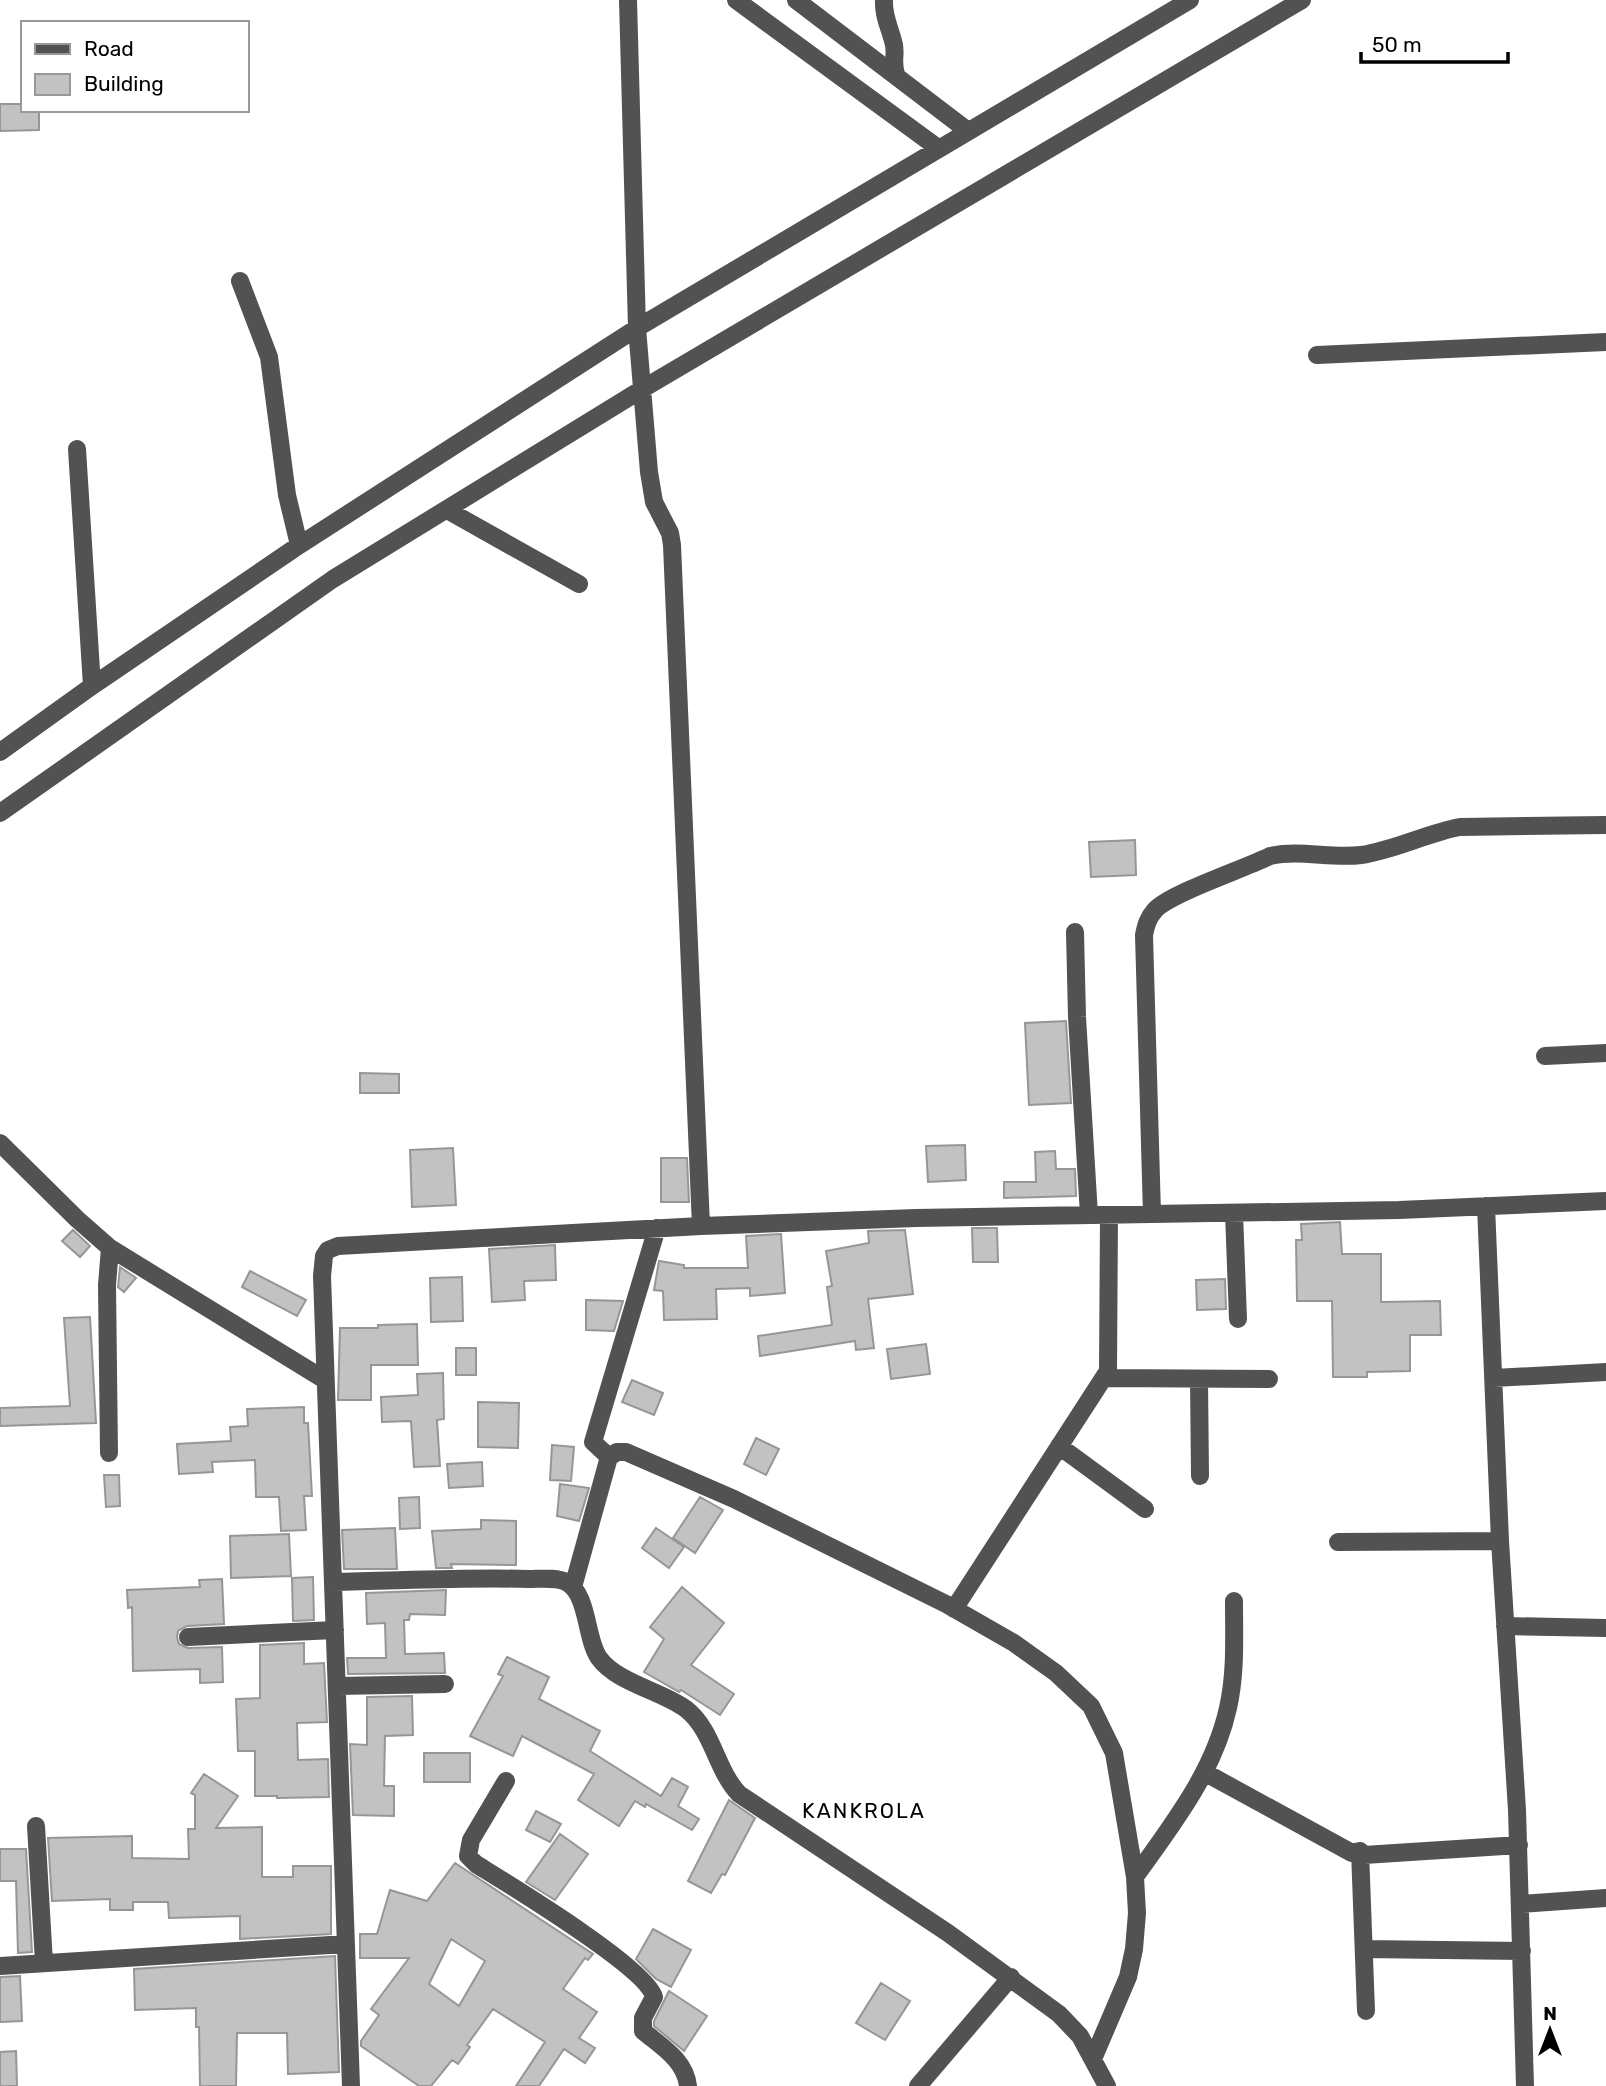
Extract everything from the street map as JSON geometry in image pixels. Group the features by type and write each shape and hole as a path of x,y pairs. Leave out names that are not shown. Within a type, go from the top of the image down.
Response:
{"street":[{"path":"628,0 638,327 649,472 654,502 670,533 672,545 701,1226"},
{"path":"736,0 938,148"},
{"path":"796,0 968,131"},
{"path":"884,0 885,16 894,47 892,60 895,74"},
{"path":"0,752 299,545 638,327 1190,0"},
{"path":"0,813 333,579 644,388 1302,0"},
{"path":"240,281 269,358 287,495 299,545"},
{"path":"1317,355 1606,342"},
{"path":"77,449 92,686"},
{"path":"447,510 579,584"},
{"path":"1152,1214 1144,935 1147,921 1156,909 1172,899 1270,856 1283,853 1359,855 1379,852 1437,831 1460,827 1606,825"},
{"path":"1075,932 1088,1215"},
{"path":"1545,1056 1606,1053"},
{"path":"0,1143 110,1248 325,1380"},
{"path":"351,2086 322,1276 324,1256 331,1248 657,1228 916,1218 1234,1213 1606,1201"},
{"path":"1486,1206 1500,1541 1518,1845 1525,2086"},
{"path":"1234,1213 1238,1319"},
{"path":"954,1609 1108,1371 1109,1215"},
{"path":"609,1457 593,1442 657,1228"},
{"path":"109,1453 107,1285 110,1248"},
{"path":"1494,1378 1606,1372"},
{"path":"1104,1378 1269,1379"},
{"path":"1199,1379 1200,1476"},
{"path":"1059,1446 1145,1508"},
{"path":"573,1587 609,1457 617,1452 626,1452 734,1499 954,1609 1014,1643 1056,1673 1091,1706 1114,1753 1135,1877 1137,1913 1128,1977 1093,2059"},
{"path":"1338,1542 1500,1541"},
{"path":"333,1582 514,1578 560,1580 573,1587 578,1593 593,1646 601,1661 616,1673 686,1710 699,1722 727,1781 739,1794 1011,1977 1059,2014 1080,2036 1105,2084"},
{"path":"1135,1877 1176,1819 1204,1772 1222,1733 1229,1706 1235,1660 1234,1601"},
{"path":"1505,1626 1606,1628"},
{"path":"188,1637 335,1630"},
{"path":"337,1686 445,1684"},
{"path":"1204,1772 1332,1843 1352,1853 1360,1851"},
{"path":"506,1781 471,1840 468,1856 476,1864 589,1938 648,1985 654,1997 643,2018 643,2031 681,2066 688,2086"},
{"path":"36,1826 44,1963"},
{"path":"1360,1851 1364,1855 1518,1845"},
{"path":"1360,1851 1366,2011"},
{"path":"1520,1904 1606,1898"},
{"path":"0,1966 346,1944"},
{"path":"1364,1949 1522,1951"},
{"path":"918,2086 1011,1977"}],"building":[{"path":"0,104 21,104 21,112 39,112 39,130 0,131"},
{"path":"1135,840 1136,875 1091,877 1089,842"},
{"path":"1066,1021 1071,1103 1029,1105 1025,1023"},
{"path":"360,1073 399,1074 399,1093 360,1093"},
{"path":"965,1145 966,1180 928,1182 926,1146"},
{"path":"453,1148 456,1205 412,1207 410,1150"},
{"path":"1055,1151 1056,1169 1075,1169 1076,1196 1004,1198 1004,1182 1036,1182 1035,1152"},
{"path":"661,1158 687,1158 689,1202 661,1202"},
{"path":"1340,1222 1342,1254 1381,1254 1381,1302 1440,1301 1441,1335 1410,1335 1410,1371 1367,1372 1367,1377 1333,1377 1332,1301 1297,1301 1296,1240 1302,1240 1301,1224"},
{"path":"972,1228 997,1228 998,1262 973,1262"},
{"path":"73,1230 90,1246 80,1257 62,1241"},
{"path":"905,1230 913,1294 868,1299 874,1348 856,1350 855,1341 760,1356 758,1336 832,1325 827,1287 832,1286 826,1251 869,1243 868,1231"},
{"path":"781,1234 785,1293 750,1296 750,1288 716,1289 717,1319 664,1320 663,1291 654,1290 659,1261 684,1265 684,1268 748,1268 746,1236"},
{"path":"555,1245 556,1280 524,1281 525,1300 492,1302 489,1249"},
{"path":"120,1267 136,1278 124,1292 118,1287"},
{"path":"250,1271 306,1300 297,1316 242,1287"},
{"path":"462,1277 463,1321 431,1322 430,1278"},
{"path":"1225,1279 1226,1309 1197,1310 1196,1280"},
{"path":"586,1300 623,1301 614,1331 586,1330"},
{"path":"90,1317 96,1423 0,1426 0,1408 70,1406 64,1318"},
{"path":"417,1324 418,1365 371,1365 371,1400 338,1400 340,1328"},
{"path":"926,1344 930,1374 891,1379 887,1349"},
{"path":"456,1348 476,1348 476,1375 456,1375"},
{"path":"443,1373 444,1419 437,1420 440,1466 414,1467 411,1421 382,1422 381,1397 418,1395 417,1374"},
{"path":"632,1380 663,1393 654,1415 622,1402"},
{"path":"478,1402 519,1403 518,1448 478,1447"},
{"path":"304,1407 304,1423 308,1423 312,1496 304,1496 306,1530 281,1531 279,1497 256,1497 255,1460 212,1462 213,1472 179,1474 177,1444 231,1441 230,1427 248,1426 247,1409"},
{"path":"756,1438 779,1449 766,1475 744,1464"},
{"path":"552,1445 574,1447 571,1481 550,1480"},
{"path":"482,1462 483,1486 449,1488 447,1464"},
{"path":"104,1475 119,1475 120,1506 106,1507"},
{"path":"560,1484 589,1488 579,1521 557,1516"},
{"path":"419,1497 420,1528 400,1529 399,1498"},
{"path":"700,1497 723,1510 695,1553 673,1538"},
{"path":"481,1520 516,1521 516,1565 451,1564 452,1568 436,1568 432,1531 481,1529"},
{"path":"395,1528 397,1569 344,1569 342,1530"},
{"path":"656,1528 684,1547 669,1568 642,1548"},
{"path":"289,1534 291,1576 231,1578 230,1536"},
{"path":"313,1577 314,1620 293,1621 292,1578"},
{"path":"222,1579 224,1624 187,1626 178,1631 177,1637 179,1644 188,1648 222,1647 223,1682 200,1683 200,1669 133,1671 132,1607 128,1608 127,1590 200,1587 199,1580"},
{"path":"682,1587 724,1623 691,1665 734,1694 720,1715 681,1690 679,1692 644,1672 664,1639 650,1627"},
{"path":"446,1590 445,1615 410,1614 409,1620 404,1620 405,1654 444,1653 445,1673 348,1674 347,1658 386,1658 385,1623 367,1624 366,1593"},
{"path":"304,1643 304,1664 324,1663 327,1722 297,1723 298,1760 328,1759 329,1797 255,1796 255,1751 238,1751 236,1699 260,1698 260,1645"},
{"path":"507,1657 549,1677 539,1699 600,1731 590,1751 661,1796 672,1778 688,1787 678,1806 699,1819 692,1830 646,1804 645,1807 635,1801 619,1826 578,1800 594,1774 522,1736 513,1756 470,1736 503,1676 498,1674"},
{"path":"412,1696 413,1735 385,1736 384,1786 394,1786 394,1816 353,1815 350,1744 367,1745 367,1697"},
{"path":"424,1753 470,1753 470,1782 424,1782"},
{"path":"204,1774 238,1796 216,1828 262,1827 262,1877 293,1877 293,1866 331,1866 331,1934 240,1939 240,1916 169,1918 168,1902 133,1902 133,1910 110,1910 110,1899 52,1901 48,1838 132,1836 132,1858 189,1859 188,1829 195,1829 195,1795 191,1793"},
{"path":"729,1800 755,1818 725,1875 722,1874 711,1893 688,1881"},
{"path":"536,1811 561,1824 550,1842 526,1830"},
{"path":"560,1834 588,1854 555,1900 526,1882"},
{"path":"0,1849 26,1849 32,1952 18,1953 16,1881 0,1881"},
{"path":"455,1863 593,1954 588,1960 585,1958 563,1989 597,2012 579,2038 595,2048 585,2063 564,2049 539,2086 516,2086 545,2042 493,2009 467,2045 470,2047 458,2064 452,2060 431,2086 419,2086 361,2046 361,2041 379,2015 371,2009 409,1958 360,1958 360,1934 377,1934 390,1890 427,1901","holes":["451,1939 485,1961 459,2006 429,1984"]},
{"path":"653,1929 691,1950 671,1987 656,1979 636,1959"},
{"path":"335,1956 339,2072 288,2074 287,2033 237,2033 236,2086 200,2086 196,2008 135,2010 134,1969"},
{"path":"20,1976 22,2021 0,2022 0,1977"},
{"path":"881,1983 910,2001 885,2040 856,2023"},
{"path":"669,1991 707,2016 684,2051 654,2026"},
{"path":"16,2051 17,2086 0,2086 0,2052"}],"district":[{"name":"KANKROLA","path":"864,1810"}]}
